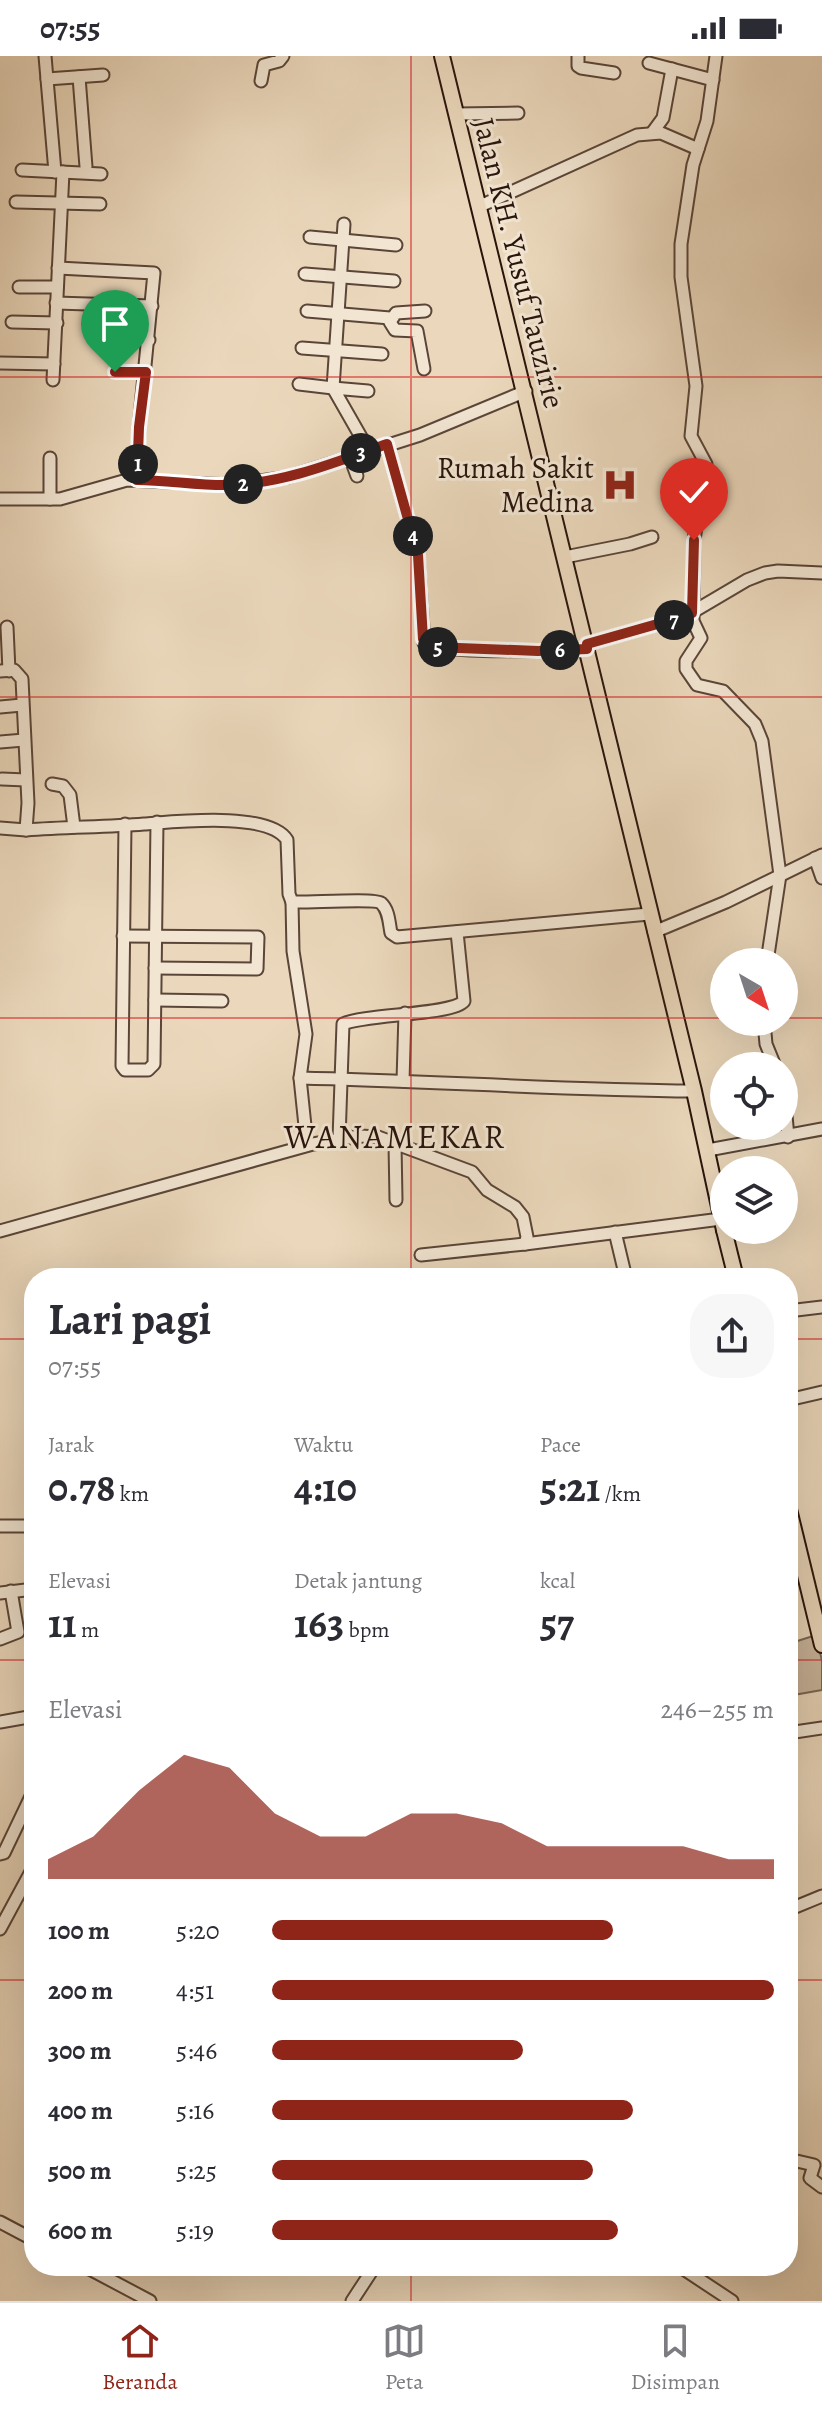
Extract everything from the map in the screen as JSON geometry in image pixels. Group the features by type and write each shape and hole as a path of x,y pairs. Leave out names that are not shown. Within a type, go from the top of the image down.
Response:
{"main road":[{"name":"Jalan KH. Yusuf Tauzirie","path":"442,56 526,391 592,679 710,1160"},
{"name":"Jalan KH. Yusuf Tauzirie","path":"728,1244 734,1268"},
{"path":"798,1558 822,1645"}],"street":[{"path":"45,56 62,203 53,380"},
{"path":"261,81 264,65 279,61 283,56"},
{"path":"578,56 578,66 581,68 614,73"},
{"path":"716,56 707,121 682,225 680,260 696,380 691,436 706,464 694,540 692,613 693,625 701,638 686,661 687,674 699,686 723,691 759,732 780,875 769,948"},
{"path":"649,63 713,80"},
{"path":"652,133 663,118 672,69"},
{"path":"47,79 103,75"},
{"path":"79,77 86,167"},
{"path":"456,114 518,113"},
{"path":"478,207 637,135 652,133 671,136 698,149"},
{"path":"22,170 101,174"},
{"path":"16,202 100,204"},
{"path":"344,224 333,388 369,451"},
{"path":"310,237 396,245"},
{"path":"58,268 154,273 137,480"},
{"path":"305,274 394,281"},
{"path":"19,287 57,287"},
{"path":"56,303 152,306"},
{"path":"307,311 390,318 396,313 425,311"},
{"path":"390,318 395,330 417,331 424,369"},
{"path":"12,322 57,323"},
{"path":"120,338 149,340"},
{"path":"302,348 382,354"},
{"path":"0,363 54,364"},
{"path":"115,372 146,372"},
{"path":"299,384 368,391"},
{"path":"0,499 60,499 108,484 137,480 206,485 251,484 288,477 420,435 526,391"},
{"path":"387,444 418,555 424,643 433,647 587,647 692,613 747,580 765,573 822,573"},
{"path":"350,457 357,476"},
{"path":"50,458 50,499"},
{"path":"565,557 652,537"},
{"path":"7,627 4,671 14,670 21,675 26,830"},
{"path":"0,707 22,705"},
{"path":"0,742 24,740"},
{"path":"2,779 26,780"},
{"path":"52,784 63,786 70,795 74,827"},
{"path":"0,828 26,830 209,819 242,822 281,832 287,840 293,951 306,1034 300,1078 307,1145"},
{"path":"125,824 122,1060 125,1070 152,1068 157,822"},
{"path":"654,932 726,902 818,857 822,878"},
{"path":"292,902 374,900 382,904 391,933 395,936 649,914"},
{"path":"339,1139 343,1024 405,1013 454,1009 462,1005 457,932"},
{"path":"123,936 258,937 257,969 155,968"},
{"path":"155,1000 222,1001"},
{"path":"403,1081 405,1013"},
{"path":"300,1078 588,1090 694,1091"},
{"path":"798,1135 822,1129"},
{"path":"0,1231 307,1145 373,1136 472,1172 487,1190 515,1207 523,1217 527,1237 525,1244"},
{"path":"708,1150 770,1140"},
{"path":"395,1144 396,1200"},
{"path":"421,1255 615,1232 710,1227"},
{"path":"615,1232 624,1268"},
{"path":"798,1310 822,1307"},
{"path":"798,1398 822,1392"},
{"path":"0,1526 24,1526"},
{"path":"0,1639 18,1632 6,1592"},
{"path":"0,1722 24,1718"},
{"path":"798,1732 822,1728"},
{"path":"0,1854 4,1853 24,1811"},
{"path":"0,1929 24,1885"},
{"path":"798,1906 822,1896"},
{"path":"798,2161 814,2165 810,2178 822,2187"},
{"path":"0,2222 24,2235"},
{"path":"102,2276 145,2300"},
{"path":"352,2301 368,2276"},
{"path":"692,2276 718,2297 732,2301"}],"shaded area":[{"path":"816,1635 822,1661 822,1690 798,1694 798,1641"}],"place":[{"name":"Rumah Sakit Medina","path":"620,485"}],"district":[{"name":"WANAMEKAR","path":"395,1136"}],"route":[{"path":"115,372 146,372 143,379 137,480 206,485 251,484 288,477 387,444 418,555 422,633 428,646 538,651 587,649 587,644 689,615 692,613 694,540"}]}
